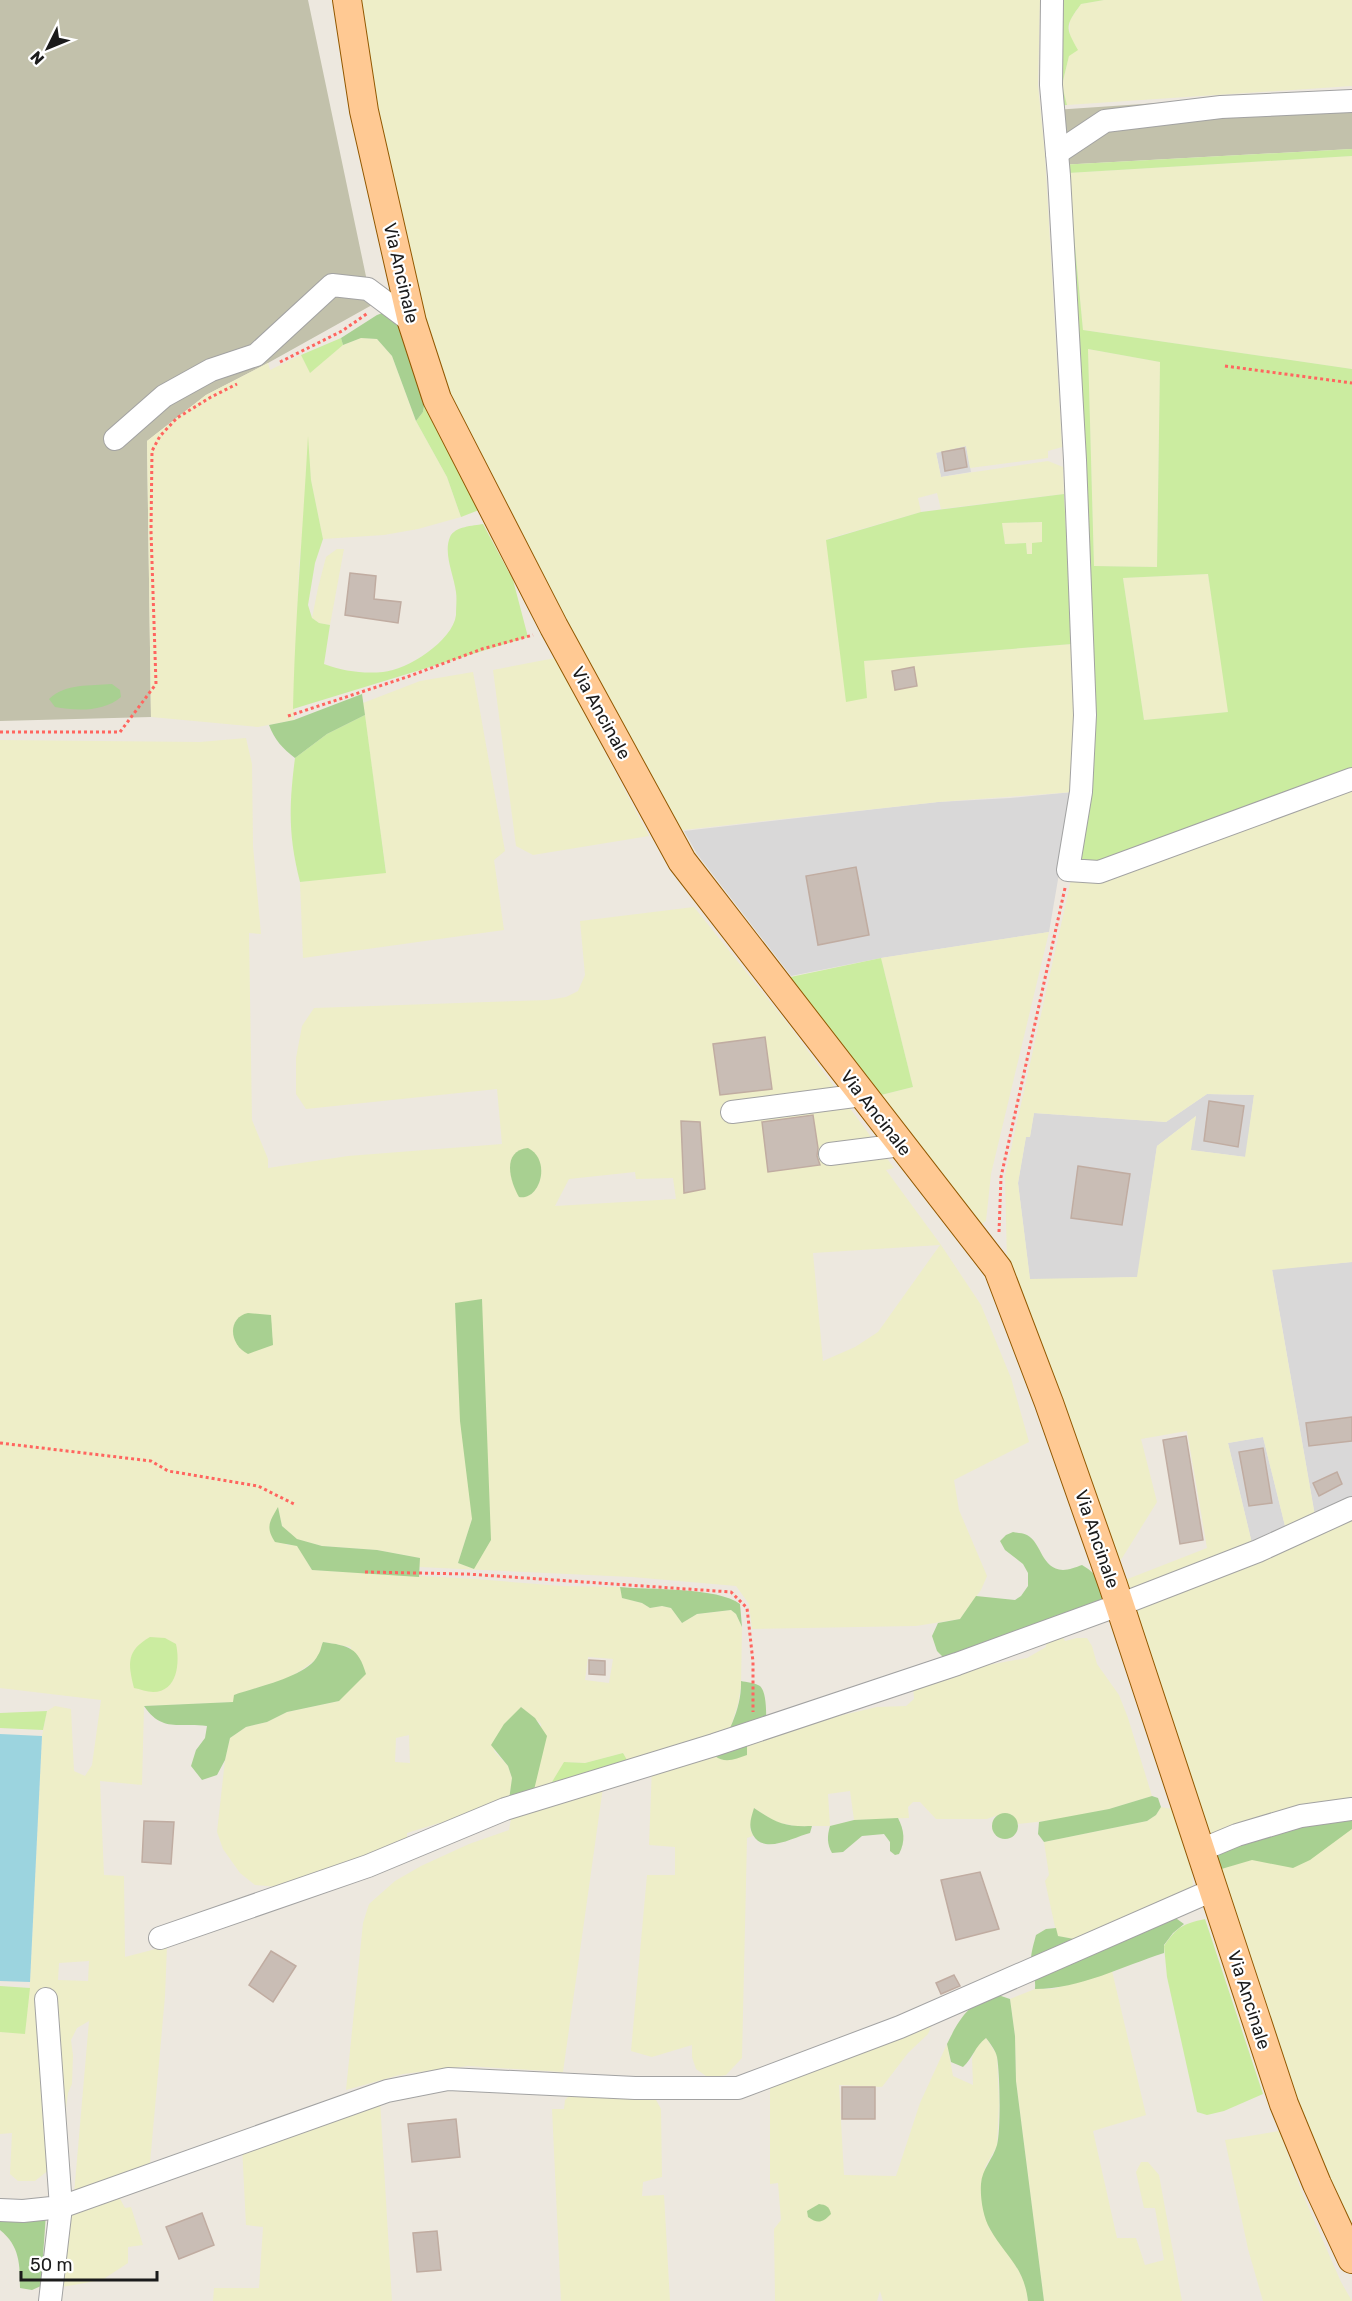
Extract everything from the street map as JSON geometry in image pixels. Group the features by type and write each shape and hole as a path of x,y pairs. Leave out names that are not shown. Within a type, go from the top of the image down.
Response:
{"main road":[{"name":"Via Ancinale","path":"347,0 364,111 412,322 437,399 554,627 682,861 998,1269 1049,1403 1119,1605 1284,2104 1317,2184 1352,2259"}],"street":[{"path":"1052,0 1051,85 1075,460 1085,715 1081,792 1068,870 1099,872 1352,779"},
{"path":"1057,153 1105,121 1221,107 1352,101"},
{"path":"115,439 164,396 211,370 256,355 332,285 368,289 412,322"},
{"path":"732,1112 862,1095"},
{"path":"830,1154 901,1145"},
{"path":"159,1938 368,1866 505,1809 753,1732 957,1664 1258,1551 1352,1508"},
{"path":"1200,1850 1237,1835 1301,1816 1352,1809"},
{"path":"0,2210 23,2211 61,2207 387,2091 448,2079 635,2088 738,2088 900,2027 1213,1890"},
{"path":"46,1999 61,2207 50,2301"}],"path":[{"path":"279,362 342,331 385,302"},
{"path":"1225,366 1352,383"},
{"path":"0,732 120,732 150,693 156,684 151,531 152,451 160,436 177,418 243,381"},
{"path":"288,716 407,677 482,649 554,627"},
{"path":"999,1235 1001,1177 1062,909 1068,870"},
{"path":"0,1443 151,1461 168,1471 258,1486 296,1505"},
{"path":"365,1572 478,1575 731,1592 747,1608 753,1662 753,1732"}],"shaded area":[{"path":"0,0 308,0 372,305 206,395 147,441 151,717 0,721"},
{"path":"350,0 1040,0 1038,85 1045,155 1062,447 1048,451 1048,458 970,468 966,446 936,453 941,477 1048,461 1063,467 1064,494 941,509 937,493 918,498 921,512 827,539 863,661 1072,644 1076,714 1073,792 938,802 674,831 446,398 418,321"},
{"path":"1104,0 1352,0 1352,86 1067,105 1062,85 1069,56 1070,20 1081,4"},
{"path":"1352,90 1352,149 1059,165 1054,110"},
{"path":"1352,156 1352,369 1083,330 1068,173"},
{"path":"361,338 377,339 392,356 416,421 447,477 461,517 418,529 384,535 323,539 311,480 308,443 305,515 299,566 294,720 258,727 151,717 147,441 206,395 268,363 270,370 301,355 310,372 343,345"},
{"path":"1088,349 1160,362 1157,567 1094,566"},
{"path":"966,446 971,472 941,477 936,452"},
{"path":"1043,522 1042,542 1033,554 1027,554 1026,543 1005,544 1002,523"},
{"path":"337,549 344,549 330,625 319,623 312,618 326,557"},
{"path":"1208,574 1229,712 1144,720 1123,578"},
{"path":"555,658 649,836 533,855 516,846 493,670"},
{"path":"473,672 505,851 494,860 504,930 303,958 300,882 386,872 363,703 420,681"},
{"path":"246,738 252,764 253,846 261,934 249,933 252,1120 268,1159 268,1168 348,1156 502,1144 497,1089 306,1109 296,1094 296,1058 302,1026 314,1008 548,1000 566,997 578,991 585,975 580,921 694,907 788,1024 894,1168 886,1170 941,1245 981,1305 1011,1378 1029,1442 954,1480 959,1510 987,1576 981,1590 960,1619 916,1626 752,1629 749,1604 736,1586 632,1577 419,1567 420,1558 377,1550 322,1546 296,1539 282,1526 278,1508 270,1523 287,1545 297,1545 312,1570 562,1586 620,1587 623,1598 642,1603 650,1608 662,1606 671,1608 682,1623 697,1614 731,1610 736,1614 742,1627 741,1686 738,1704 730,1729 627,1760 623,1753 585,1763 565,1762 552,1782 534,1790 541,1724 521,1707 494,1751 508,1766 512,1778 509,1800 442,1827 439,1823 407,1833 407,1845 279,1887 255,1885 240,1873 223,1849 217,1832 225,1760 230,1738 246,1727 267,1722 287,1712 339,1701 351,1647 323,1642 318,1658 300,1671 286,1679 234,1695 234,1702 144,1706 142,1785 100,1781 104,1875 124,1876 125,1957 167,1946 165,1996 150,2163 74,2194 89,2021 77,2028 71,2040 72,2084 66,2108 67,2135 65,2150 55,2165 35,2181 18,2181 10,2174 12,2133 0,2134 0,2032 25,2033 30,1982 42,1736 47,1711 55,1706 71,1709 74,1771 85,1776 92,1765 101,1700 0,1688 0,740 200,742","holes":["635,1172 636,1179 673,1178 676,1199 555,1206 569,1179","940,1245 878,1332 855,1347 823,1361 813,1253","472,1519 474,1569 458,1563","588,1657 613,1659 609,1683 585,1680","409,1735 410,1763 395,1762 396,1738","89,1961 88,1981 58,1980 59,1963"]},
{"path":"1352,782 1352,1262 1272,1270 1315,1516 1286,1530 1263,1437 1228,1443 1255,1556 1352,1512 1352,2237 1325,2184 1125,1580 1207,1548 1187,1431 1141,1439 1157,1502 1119,1563 1007,1262 1005,1176 1073,871","holes":["1207,1094 1254,1095 1245,1157 1191,1150 1196,1116 1157,1146 1137,1277 1030,1279 1018,1183 1026,1137 1030,1137 1034,1113 1166,1122"]},
{"path":"1073,792 1049,932 881,958 791,976 697,854 684,831 938,802"},
{"path":"1049,932 991,1174 986,1221 976,1227 873,1097 913,1087 881,958"},
{"path":"1207,1094 1254,1095 1246,1157 1190,1150 1196,1116 1157,1146 1138,1277 1030,1280 1018,1183 1026,1136 1030,1136 1034,1113 1166,1122"},
{"path":"1352,1262 1352,1512 1255,1556 1228,1443 1263,1437 1286,1530 1315,1516 1272,1269"},
{"path":"1060,1633 1065,1641 1087,1638 1092,1646 1097,1664 1119,1695 1152,1796 1109,1809 1055,1820 1018,1824 1012,1815 1004,1813 987,1819 936,1819 920,1802 913,1802 908,1807 909,1818 854,1820 850,1791 828,1794 830,1826 795,1826 775,1822 754,1808 750,1829 753,1836 747,1838 742,2058 726,2075 709,2078 696,2069 692,2057 692,2045 652,2057 631,2051 647,1875 675,1875 675,1847 649,1845 652,1767 783,1729 877,1707 906,1706 914,1699 913,1684 982,1666 1027,1658 1046,1647 1047,1634"},
{"path":"603,1787 563,2072 468,2066 403,2074 346,2090 363,1923 369,1904 395,1881 421,1866 469,1844 509,1830 512,1813"},
{"path":"1161,1807 1172,1809 1192,1873 1193,1885 1184,1895 1074,1939 1057,1936 1045,1881 1049,1875 1044,1842 1147,1821 1156,1815"},
{"path":"1112,1971 1146,2115 1093,2131 1117,2238 1136,2238 1145,2265 1164,2260 1155,2208 1144,2208 1136,2172 1141,2162 1148,2162 1159,2175 1182,2301 1044,2301 1016,2081 1015,2036 1010,1999 1035,1989 1053,1989"},
{"path":"931,2027 928,2034 908,2053 882,2087 839,2085 844,2175 896,2176 920,2103 947,2044 953,2076 973,2085 972,2058 977,2045 986,2038 997,2055 999,2103 997,2146 985,2167 989,2228 1011,2257 1026,2284 1028,2301 883,2301 880,2291 877,2301 775,2301 774,2229 781,2220 778,2183 770,2184 770,2081"},
{"path":"569,2096 655,2098 661,2109 662,2177 643,2182 642,2196 664,2195 670,2301 561,2301 552,2109 564,2109 565,2100"},
{"path":"380,2100 392,2301 213,2301 214,2288 259,2288 263,2227 246,2225 242,2146"},
{"path":"1279,2131 1303,2195 1341,2282 1352,2301 1263,2301 1248,2249 1225,2140"},
{"path":"119,2197 125,2208 131,2207 143,2245 128,2247 128,2263 102,2280 56,2288 64,2210"}],"green space":[{"path":"1061,0 1104,0 1081,4 1072,17 1069,31 1078,50 1069,56 1062,85 1067,105 1056,106"},
{"path":"1352,149 1352,156 1068,173 1083,330 1352,369 1352,780 1073,870 1086,793 1059,165","holes":["1088,349 1160,362 1157,567 1094,566","1208,574 1228,712 1144,720 1123,578"]},
{"path":"385,312 394,314 425,400 423,412 416,421 392,356 377,339 361,338 343,345 341,338"},
{"path":"341,338 343,345 310,373 301,355"},
{"path":"425,400 479,510 461,517 447,477 416,421 423,412"},
{"path":"308,436 311,480 323,539 315,563 308,605 312,618 319,623 330,625 324,664 353,671 383,672 416,660 438,644 447,635 456,615 456,592 448,550 450,537 452,533 460,529 483,524 513,580 528,637 293,709"},
{"path":"1064,494 1072,644 864,661 867,698 846,702 826,540 921,512","holes":["1042,522 1042,542 1032,543 1032,554 1027,554 1026,543 1005,544 1002,523"]},
{"path":"112,684 120,690 121,697 98,708 81,710 55,707 49,699 71,688"},
{"path":"362,694 365,715 327,734 295,758 279,743 269,725 294,720"},
{"path":"365,715 386,873 300,882 293,849 291,820 295,758 327,734"},
{"path":"881,958 913,1087 873,1097 781,979"},
{"path":"528,1148 540,1161 540,1178 533,1193 526,1197 519,1197 511,1175 511,1161 519,1150"},
{"path":"482,1299 491,1540 474,1569 458,1563 472,1519 460,1421 455,1303"},
{"path":"248,1313 271,1315 273,1345 248,1354 237,1345 233,1332 236,1320"},
{"path":"278,1507 282,1526 297,1539 322,1546 377,1550 420,1558 419,1577 312,1570 297,1546 275,1542 272,1537 269,1528"},
{"path":"1013,1532 1025,1534 1032,1539 1046,1561 1056,1569 1065,1570 1082,1565 1089,1569 1100,1582 1107,1606 944,1658 937,1651 932,1636 938,1623 960,1619 976,1596 1015,1600 1028,1586 1028,1573 1023,1564 1005,1550 1000,1541"},
{"path":"620,1587 683,1590 730,1599 740,1604 742,1627 736,1614 731,1610 697,1614 682,1623 671,1608 662,1606 650,1608 642,1603 622,1598"},
{"path":"150,1637 165,1638 176,1644 178,1659 175,1675 168,1687 161,1691 148,1692 134,1688 131,1658 137,1647"},
{"path":"323,1642 351,1649 360,1658 366,1674 339,1701 287,1712 267,1722 246,1727 230,1738 225,1760 217,1775 202,1780 191,1766 196,1750 205,1738 207,1726 165,1723 158,1720 144,1706 233,1702 234,1695 280,1680 304,1669 318,1655"},
{"path":"741,1681 758,1685 763,1690 766,1733 747,1741 747,1755 723,1760 715,1756 737,1711"},
{"path":"521,1707 535,1718 547,1736 534,1790 509,1800 512,1778 508,1766 491,1745 504,1724"},
{"path":"47,1711 43,1730 0,1728 0,1713"},
{"path":"623,1753 627,1760 534,1790 552,1782 564,1762 585,1763"},
{"path":"1152,1796 1158,1798 1161,1807 1156,1815 1147,1821 1044,1842 1038,1834 1039,1822 1109,1809"},
{"path":"754,1808 781,1823 812,1826 810,1833 780,1843 764,1844 758,1841 751,1832 750,1822"},
{"path":"1352,1811 1352,1829 1310,1860 1293,1868 1252,1860 1218,1870 1212,1850"},
{"path":"1005,1813 1014,1817 1018,1826 1014,1835 1005,1839 996,1835 992,1826 996,1817"},
{"path":"898,1818 903,1836 903,1845 899,1854 895,1855 890,1851 890,1842 884,1834 862,1836 843,1852 832,1853 828,1840 830,1826 854,1820"},
{"path":"1165,1918 1177,1919 1184,1924 1164,1945 1164,1953 1085,1981 1035,1989 1032,1951 1036,1935 1046,1929 1056,1928 1058,1936 1074,1939"},
{"path":"1205,1919 1263,2094 1224,2111 1207,2115 1197,2112 1167,1977 1164,1946 1181,1927"},
{"path":"0,1986 30,1988 25,2034 0,2032"},
{"path":"995,1994 1010,1999 1015,2036 1016,2081 1044,2301 1028,2301 1018,2270 990,2229 982,2207 982,2179 997,2145 1000,2115 998,2065 993,2047 986,2038 963,2067 951,2062 947,2044 965,2013 978,2002"},
{"path":"819,2204 827,2206 831,2214 817,2222 808,2217 807,2211"},
{"path":"46,2213 41,2286 32,2290 20,2288 18,2256 12,2243 0,2230 0,2214"}],"water":[{"path":"0,1734 42,1736 30,1982 0,1981"}],"building":[{"path":"964,448 967,467 945,471 942,452"},
{"path":"350,573 376,576 374,599 401,602 398,623 345,615"},
{"path":"914,667 917,686 895,690 892,671"},
{"path":"856,867 869,935 818,945 806,876"},
{"path":"765,1037 772,1089 720,1095 713,1044"},
{"path":"1209,1101 1244,1106 1238,1147 1204,1141"},
{"path":"813,1115 820,1165 768,1172 762,1122"},
{"path":"681,1121 700,1122 705,1189 684,1193"},
{"path":"1078,1166 1130,1174 1122,1225 1071,1218"},
{"path":"1352,1417 1352,1441 1309,1446 1306,1423"},
{"path":"1186,1436 1203,1540 1180,1544 1163,1440"},
{"path":"1263,1448 1272,1503 1249,1506 1239,1452"},
{"path":"1337,1472 1342,1484 1319,1496 1313,1483"},
{"path":"589,1660 605,1661 605,1675 589,1674"},
{"path":"144,1821 174,1822 171,1864 142,1862"},
{"path":"980,1872 999,1929 956,1940 941,1880"},
{"path":"271,1951 296,1966 273,2002 249,1985"},
{"path":"954,1975 960,1986 941,1994 936,1983"},
{"path":"842,2087 875,2087 875,2119 842,2119"},
{"path":"456,2119 460,2157 412,2162 408,2124"},
{"path":"202,2213 214,2245 179,2259 166,2227"},
{"path":"437,2231 441,2270 417,2272 413,2233"}]}
